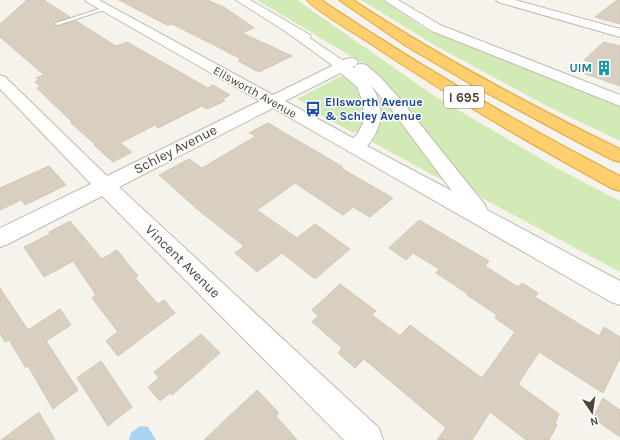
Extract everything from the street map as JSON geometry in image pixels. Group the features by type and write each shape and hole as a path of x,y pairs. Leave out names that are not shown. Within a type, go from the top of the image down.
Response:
{"highway":[{"name":"I 695","path":"313,0 379,45 442,84 523,132 620,184"},
{"name":"I 695","path":"344,0 452,68 520,105 620,156"}],"street":[{"name":"Ellsworth Avenue","path":"91,0 620,294"},
{"path":"242,0 346,65 371,76 385,91 482,218"},
{"path":"390,0 436,28 620,101"},
{"path":"502,0 620,33"},
{"path":"346,65 363,85 370,96 372,104 372,118 369,130 362,141 355,147"},
{"name":"Schley Avenue","path":"0,238 271,101 346,65"},
{"name":"Vincent Avenue","path":"0,80 104,185 367,440"}],"lane":[{"path":"56,24 107,8"}],"green space":[{"path":"257,0 297,0 436,97 560,170 620,201 620,272 482,198 380,76 364,64"},
{"path":"361,0 382,0 427,30 620,107 620,141 547,106 436,46"},
{"path":"343,76 349,77 363,94 365,120 358,132 352,132 313,111 316,109 297,99"},
{"path":"384,99 444,178 442,180 372,142 380,122 378,100"}],"water":[{"path":"140,426 148,427 156,440 129,440 131,433"}],"building":[{"path":"27,0 44,0 70,17 53,23 53,25 58,26 76,21 116,46 127,42 208,88 213,85 230,95 223,99 225,101 207,109 202,106 158,128 155,125 120,143 132,152 113,162 71,123 72,122 37,88 41,87 35,82 39,80 36,78 44,75 0,37 0,24"},
{"path":"119,0 207,0 224,7 254,28 242,33 292,56 259,72 238,61 241,59 212,44 172,24 167,25"},
{"path":"617,0 620,0 620,24 595,17"},
{"name":"UIM","path":"604,42 620,46 620,86 583,73 594,63 584,60"},
{"path":"268,123 393,198 370,217 353,207 343,215 295,183 257,210 297,238 315,224 350,249 315,279 282,253 257,272 235,253 244,246 197,209 159,175 189,159 202,168 256,136 249,133"},
{"path":"49,166 66,185 25,205 21,200 0,210 0,188"},
{"path":"419,220 489,261 485,266 518,287 522,283 538,293 535,297 599,336 604,327 620,337 620,358 603,393 539,352 518,384 559,414 555,423 557,425 549,440 526,440 490,412 472,440 437,440 446,428 364,359 355,368 338,353 342,348 312,322 318,316 312,310 340,284 376,311 372,315 400,336 410,325 482,378 515,332 495,318 497,315 436,273 439,269 413,253 406,260 389,248"},
{"path":"70,221 102,259 117,250 138,276 135,278 158,304 164,300 175,313 118,356 106,341 118,332 92,298 96,295 73,261 44,277 24,247 50,234 49,232"},
{"path":"0,288 28,330 60,309 71,325 46,341 78,390 53,409 28,366 26,368 9,340 5,342 0,333"},
{"path":"201,334 220,353 172,395 170,393 160,401 148,387 159,378 154,372"},
{"path":"101,361 132,407 108,426 77,378"},
{"path":"257,390 279,413 276,416 297,440 204,440"},
{"path":"603,398 620,410 620,437 593,418"},
{"path":"39,412 55,440 1,440"}],"place":[{"name":"UIM","path":"604,68"},
{"name":"Ellsworth Avenue & Schley Avenue","path":"313,109"}]}
